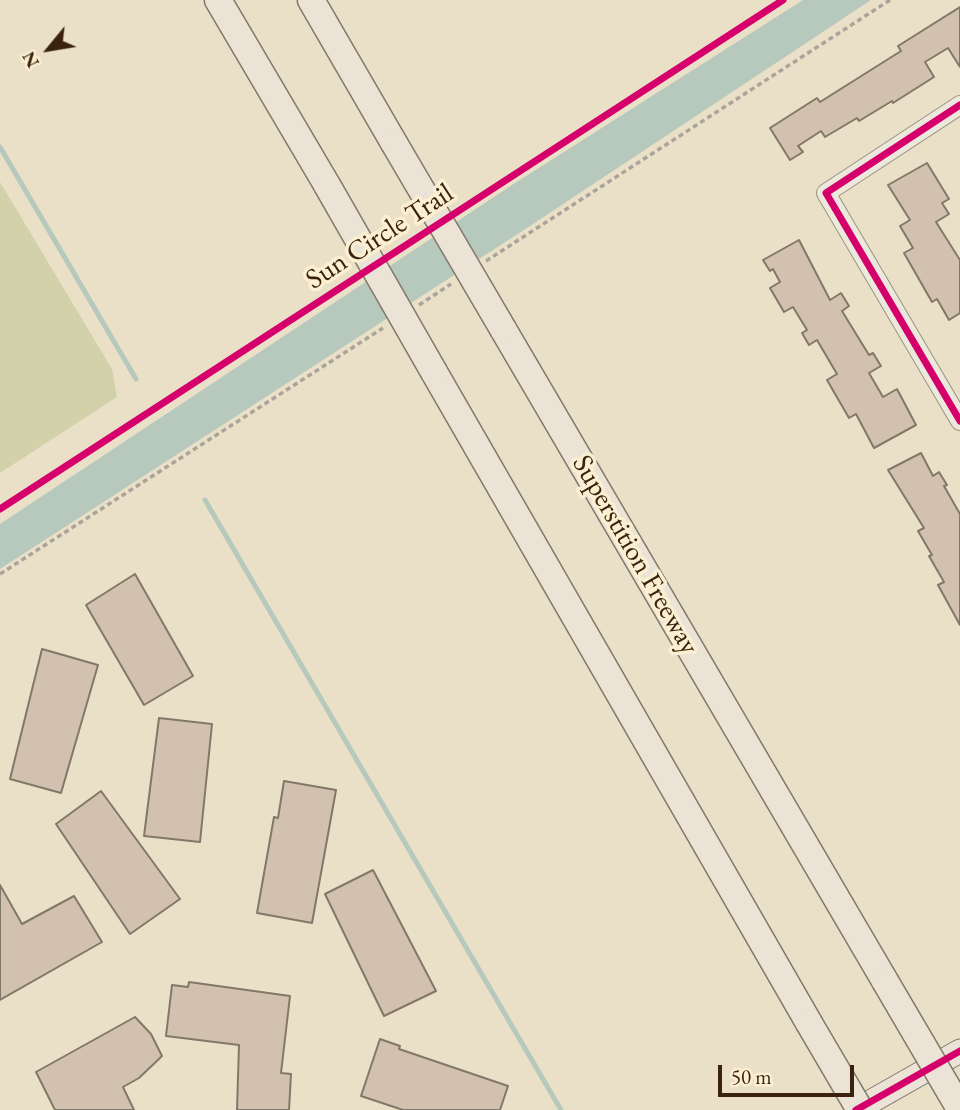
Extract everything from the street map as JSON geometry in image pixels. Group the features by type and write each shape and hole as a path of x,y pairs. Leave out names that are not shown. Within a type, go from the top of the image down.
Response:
{"highway":[{"path":"218,0 858,1110"},
{"name":"Superstition Freeway","path":"311,0 960,1109"}],"main road":[{"path":"858,1110 960,1051"}],"street":[{"path":"960,105 826,192 960,421"}],"path":[{"path":"483,263 890,0"},
{"path":"415,307 460,278"},
{"path":"0,574 392,322"}],"green space":[{"path":"0,182 112,369 117,397 0,473"}],"shaded area":[{"path":"803,0 871,0 530,226 0,569 0,524 512,185"}],"building":[{"path":"960,7 960,67 948,48 925,62 934,77 859,121 857,118 825,137 821,131 798,146 803,152 790,160 770,128 817,98 820,102 901,51 898,46"},
{"path":"927,163 949,199 942,203 949,214 936,222 960,260 960,313 949,320 937,299 932,302 904,253 913,248 900,226 910,220 888,185"},
{"path":"799,240 830,300 841,293 849,306 842,311 869,355 873,353 881,366 869,373 883,397 897,389 916,425 874,448 856,414 849,418 827,380 837,374 817,340 809,345 802,333 807,330 793,307 784,312 770,288 780,282 773,269 770,271 763,260"},
{"path":"921,453 933,476 939,472 960,514 960,625 938,585 944,582 918,531 924,528 888,470"},
{"path":"135,574 193,676 144,705 86,605"},
{"path":"42,649 98,665 61,793 10,779"},
{"path":"159,718 212,724 200,842 144,836"},
{"path":"284,781 336,790 312,923 257,913 274,817 278,818"},
{"path":"101,791 180,899 130,934 56,824"},
{"path":"373,870 436,991 384,1016 325,894"},
{"path":"0,885 22,924 74,896 102,942 0,1000"},
{"path":"189,982 290,996 281,1073 291,1074 289,1110 237,1110 239,1045 166,1036 172,985 188,987"},
{"path":"135,1017 151,1034 162,1056 139,1078 123,1087 134,1110 55,1110 36,1072"},
{"path":"380,1039 400,1046 399,1049 508,1086 500,1110 403,1110 361,1096"}],"waterway":[{"path":"0,147 136,379"},
{"path":"205,500 561,1110"}],"cycle path":[{"name":"Sun Circle Trail","path":"0,509 783,0"},
{"path":"960,105 826,193 960,421"},
{"path":"856,1110 960,1051"}]}
